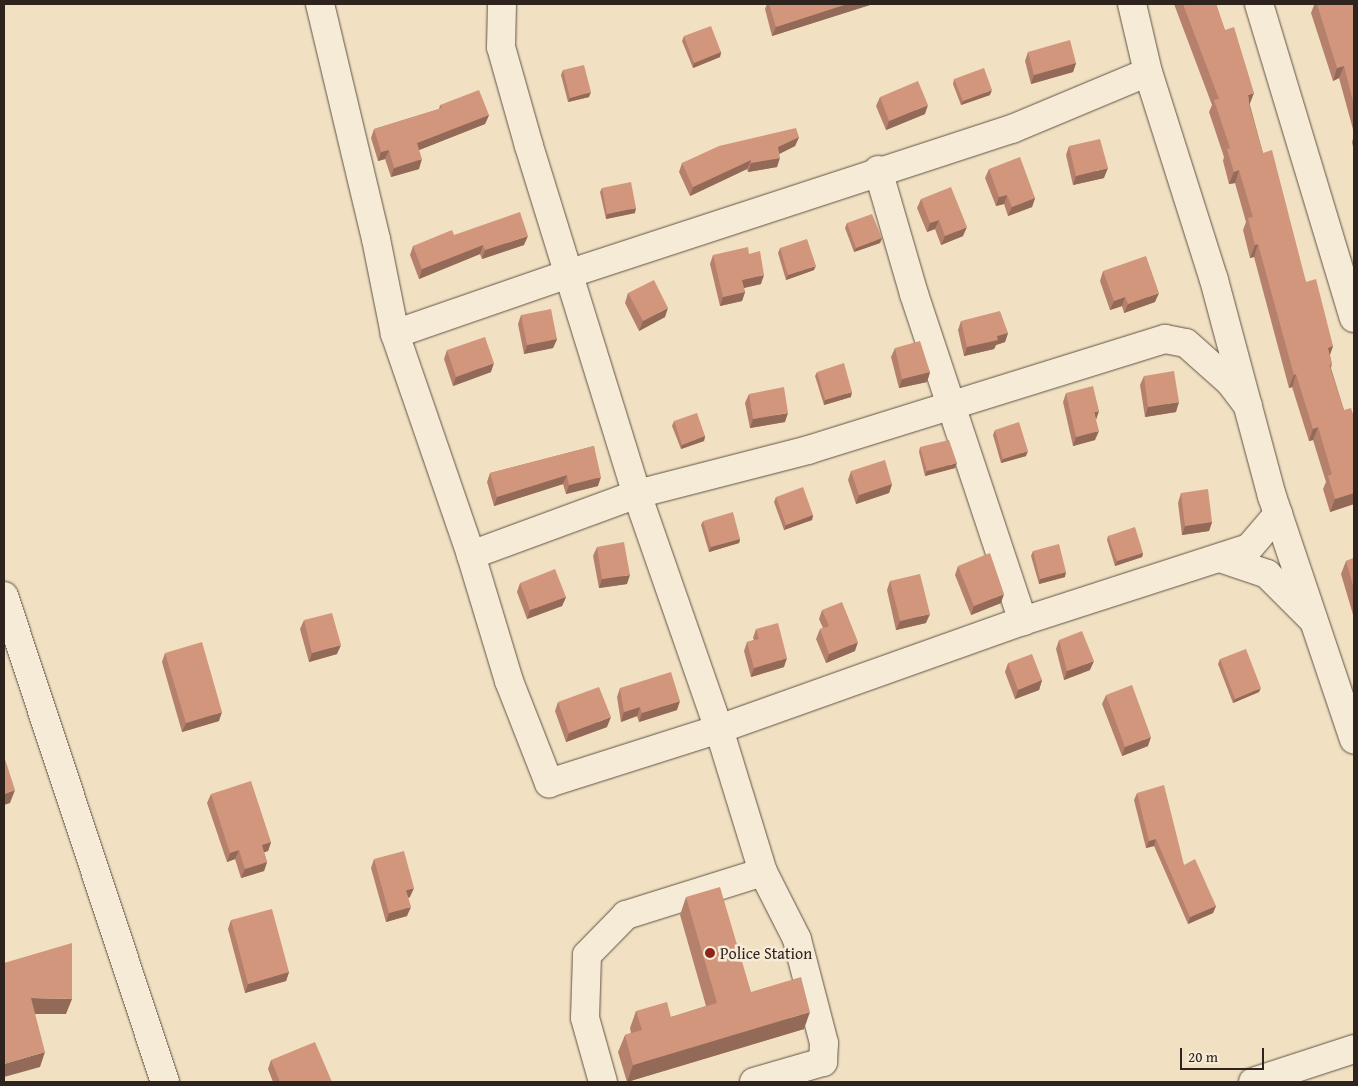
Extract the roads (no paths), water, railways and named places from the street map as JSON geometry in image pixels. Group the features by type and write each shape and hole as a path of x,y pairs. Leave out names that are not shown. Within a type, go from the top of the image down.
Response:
{"street":[{"path":"320,4 376,239 395,334 471,555 509,681 549,783 719,729 1023,621 1249,548 1278,514"},
{"path":"502,4 501,47 568,274 637,494 719,729 763,872 797,938 824,1043 823,1062 754,1082"},
{"path":"1132,4 1148,72 1214,280 1278,514 1354,740"},
{"path":"1259,4 1354,318"},
{"path":"395,334 878,170 1012,129 1148,72"},
{"path":"878,170 914,294 1023,621"},
{"path":"471,555 637,494 808,450 952,404 1175,339 1186,343 1230,382 1248,406"},
{"path":"1220,558 1267,574 1316,623"},
{"path":"4,596 165,1082"},
{"path":"603,1082 585,1018 587,955 626,916 763,872"},
{"path":"1253,1082 1315,1073 1354,1050"}],"place":[{"name":"Police Station","path":"710,953"}]}
